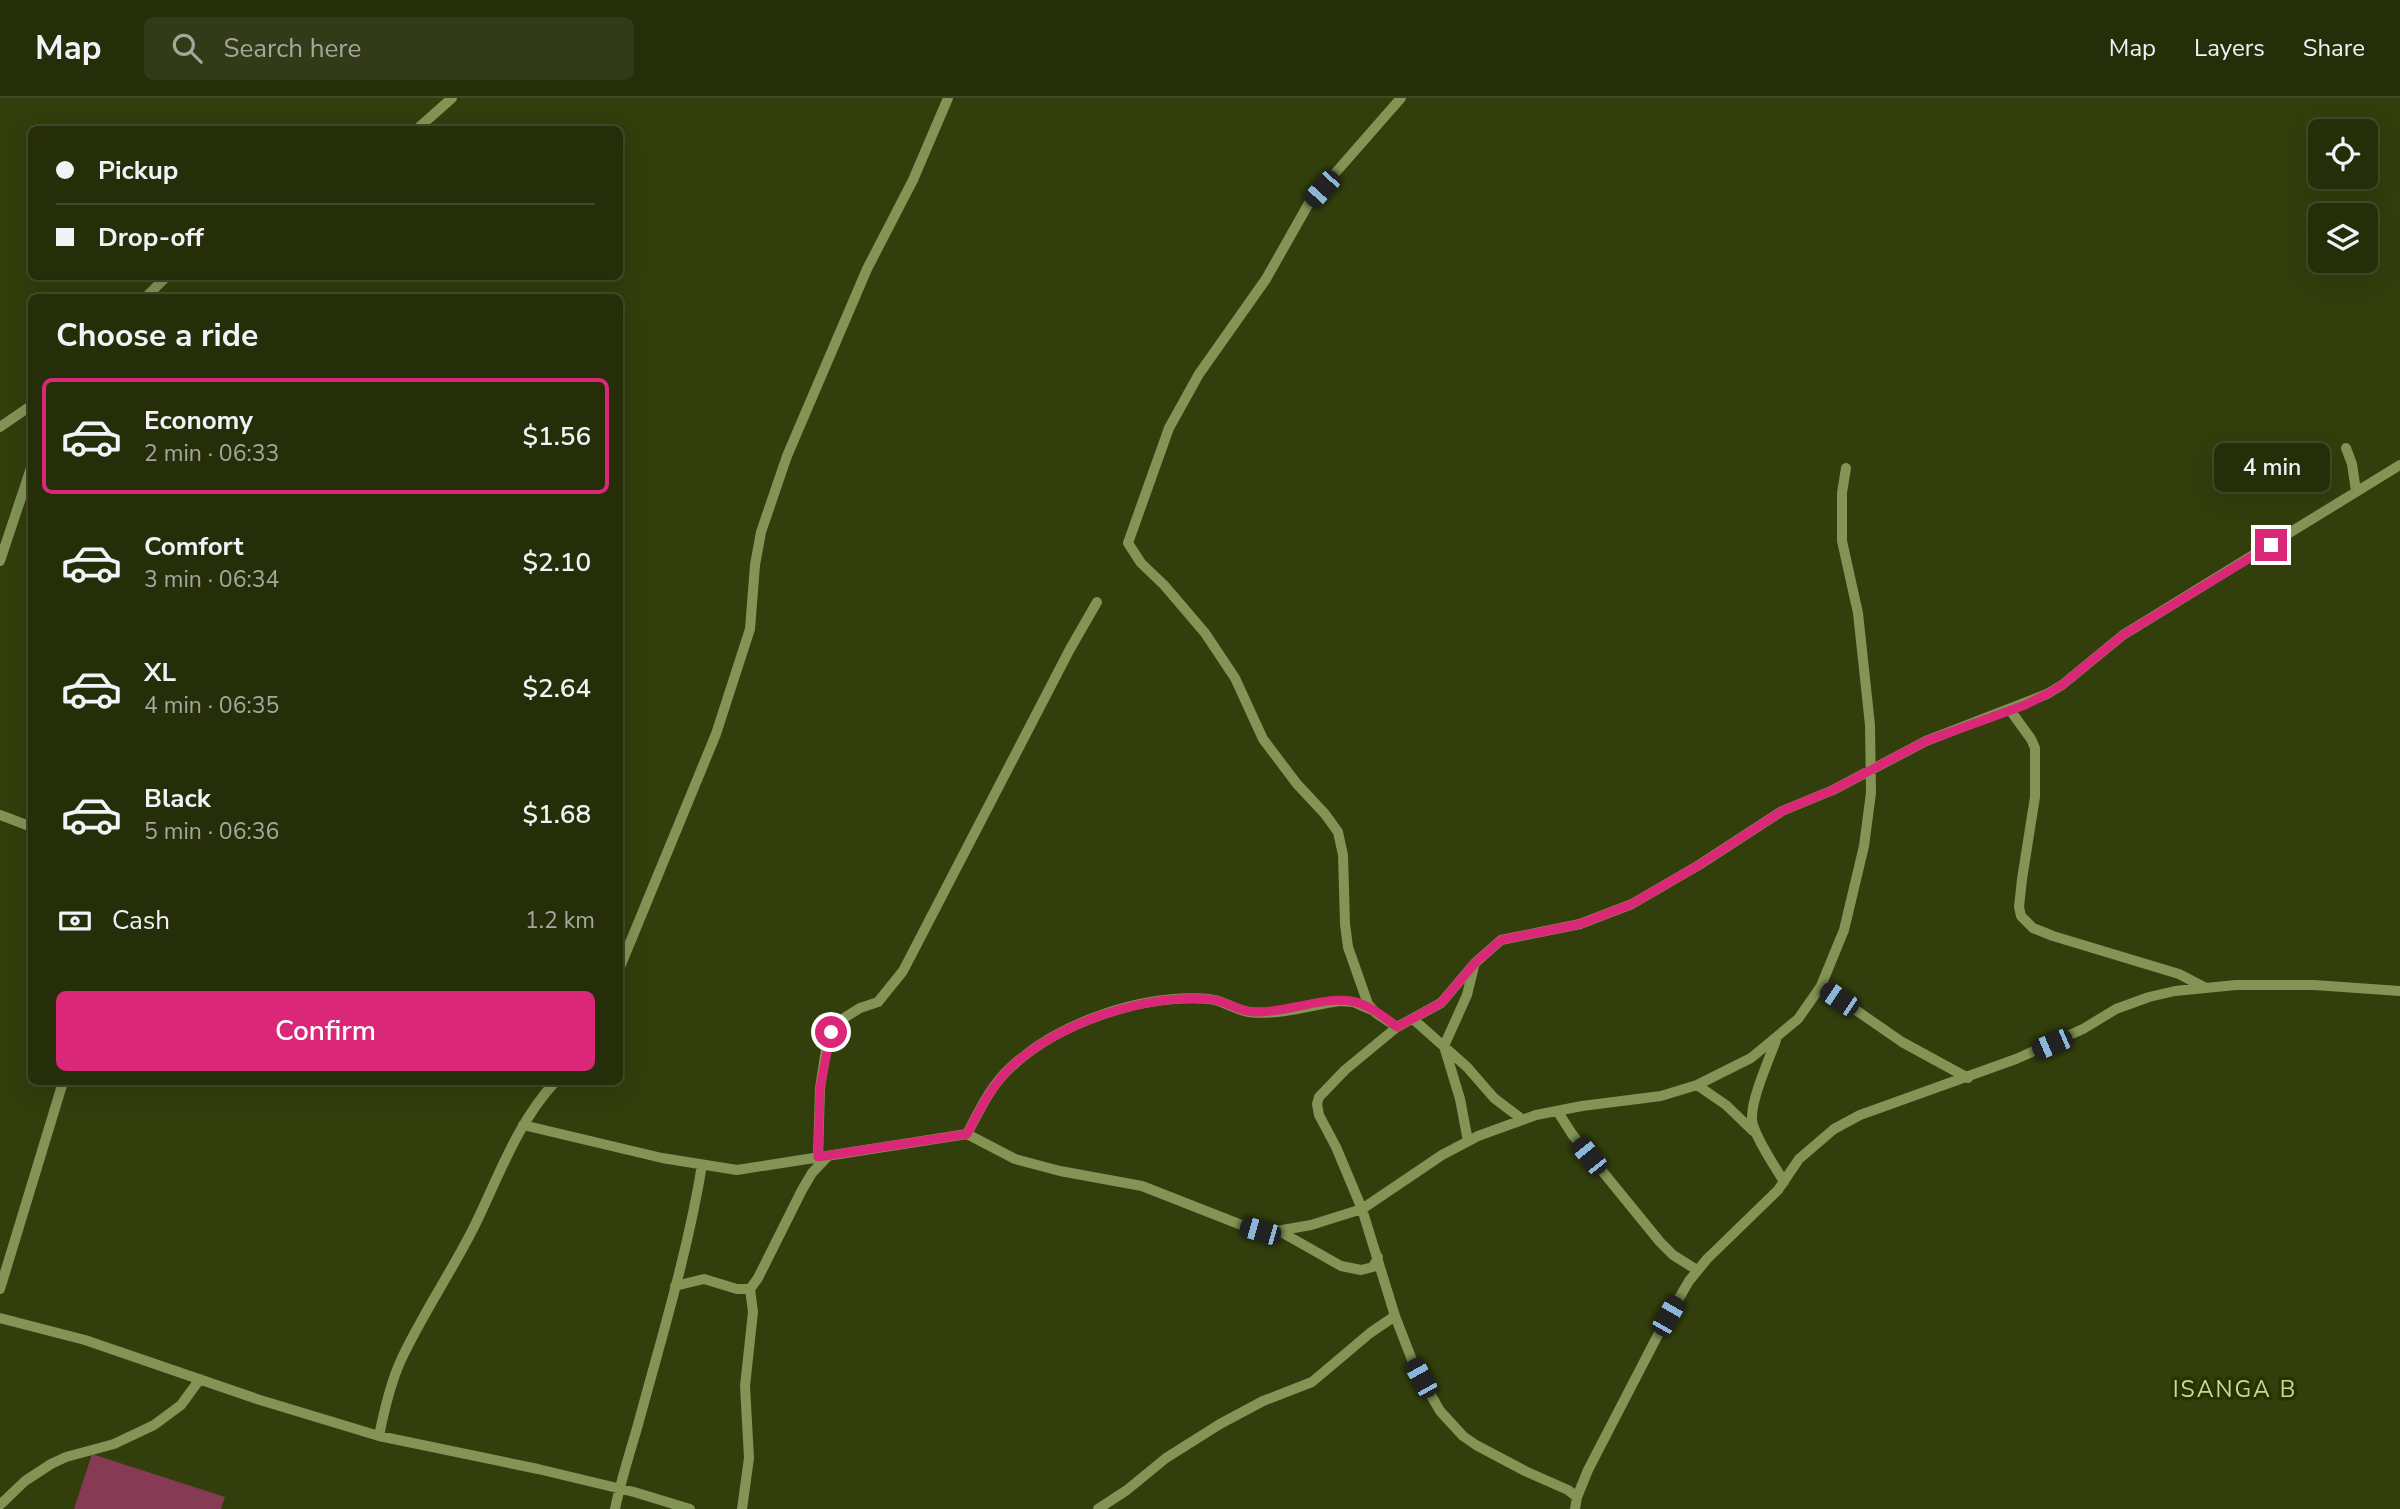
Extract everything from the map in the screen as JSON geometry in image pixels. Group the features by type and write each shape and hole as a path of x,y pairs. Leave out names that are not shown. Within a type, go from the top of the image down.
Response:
{"street":[{"path":"420,126 452,98"},
{"path":"623,960 716,733 750,629 755,565 761,532 787,456 862,281 913,180 948,98"},
{"path":"1376,1013 1362,989 1348,947 1343,855 1338,832 1263,739 1235,678 1205,633 1164,585 1140,563 1128,543 1168,428 1199,374 1266,279 1309,203 1401,98"},
{"path":"149,294 163,280"},
{"path":"0,427 28,408"},
{"path":"2346,448 2352,464 2356,491"},
{"path":"1577,1497 1568,1490 1492,1454 1463,1436 1440,1411 1414,1365 1395,1316 1362,1209 1336,1147 1319,1115 1318,1100 1345,1070 1397,1027 1441,1003 1475,963 1498,942 1505,938 1580,924 1632,904 1699,865 1782,811 1871,771 1947,732 2010,710 2054,690 2123,635 2400,465"},
{"path":"523,1125 625,1150 702,1165 745,1170 967,1134 1015,1158 1073,1174 1142,1186 1244,1226 1260,1231 1281,1232 1362,1209 1468,1141 1523,1120 1582,1106 1661,1096 1697,1085 1736,1067 1777,1038 1798,1019 1821,986 1836,952 1851,905 1864,846 1871,771 1870,725 1858,613 1843,541 1841,516 1846,468"},
{"path":"0,561 28,477"},
{"path":"742,1509 748,1458 745,1386 754,1312 750,1289 823,1156 820,1088 831,1032 850,1013 878,1002 902,971 1097,602"},
{"path":"2010,710 2035,748 2035,797 2022,879 2019,907 2021,916 2034,928 2053,936 2179,974 2204,987"},
{"path":"0,814 28,825"},
{"path":"1468,1141 1460,1098 1444,1046 1467,995 1475,963"},
{"path":"1575,1509 1588,1470 1661,1329 1697,1270 1784,1182 1799,1159 1815,1143 1847,1121 1968,1078 2052,1044 2132,1003 2175,991 2272,984 2400,991"},
{"path":"1821,986 1911,1047 1968,1078"},
{"path":"967,1134 984,1103 1010,1068 1044,1042 1097,1016 1155,1002 1207,998 1254,1012 1339,1001 1353,1002 1397,1027"},
{"path":"1413,1019 1467,1067 1494,1098 1523,1120"},
{"path":"1755,1133 1752,1118 1758,1090 1777,1038"},
{"path":"0,1289 62,1085"},
{"path":"379,1436 387,1399 400,1363 473,1228 523,1125 552,1085"},
{"path":"1697,1085 1726,1105 1755,1133 1784,1182"},
{"path":"1558,1112 1572,1134 1660,1242 1673,1255 1697,1270"},
{"path":"615,1509 675,1286 702,1165"},
{"path":"1281,1232 1341,1266 1352,1269 1373,1268 1378,1257"},
{"path":"675,1286 704,1279 737,1289 750,1289"},
{"path":"1098,1509 1127,1490 1166,1458 1220,1424 1263,1401 1312,1382 1370,1333 1395,1316"},
{"path":"0,1318 85,1340 260,1400 379,1436 538,1469 690,1509"},
{"path":"0,1505 24,1481 51,1464 66,1457 114,1444 154,1425 181,1405 200,1379"}],"shaded area":[{"path":"92,1454 225,1497 221,1509 74,1509"}],"district":[{"name":"ISANGA B","path":"2235,1389"}],"route":[{"path":"831,1032 820,1088 818,1157 967,1134 990,1092 1010,1068 1044,1042 1097,1016 1155,1002 1207,998 1239,1010 1268,1012 1349,1001 1366,1007 1397,1027 1441,1003 1475,963 1501,940 1514,935 1580,924 1632,904 1699,865 1782,811 1833,790 1926,741 2025,705 2047,694 2123,635 2271,545"}]}
